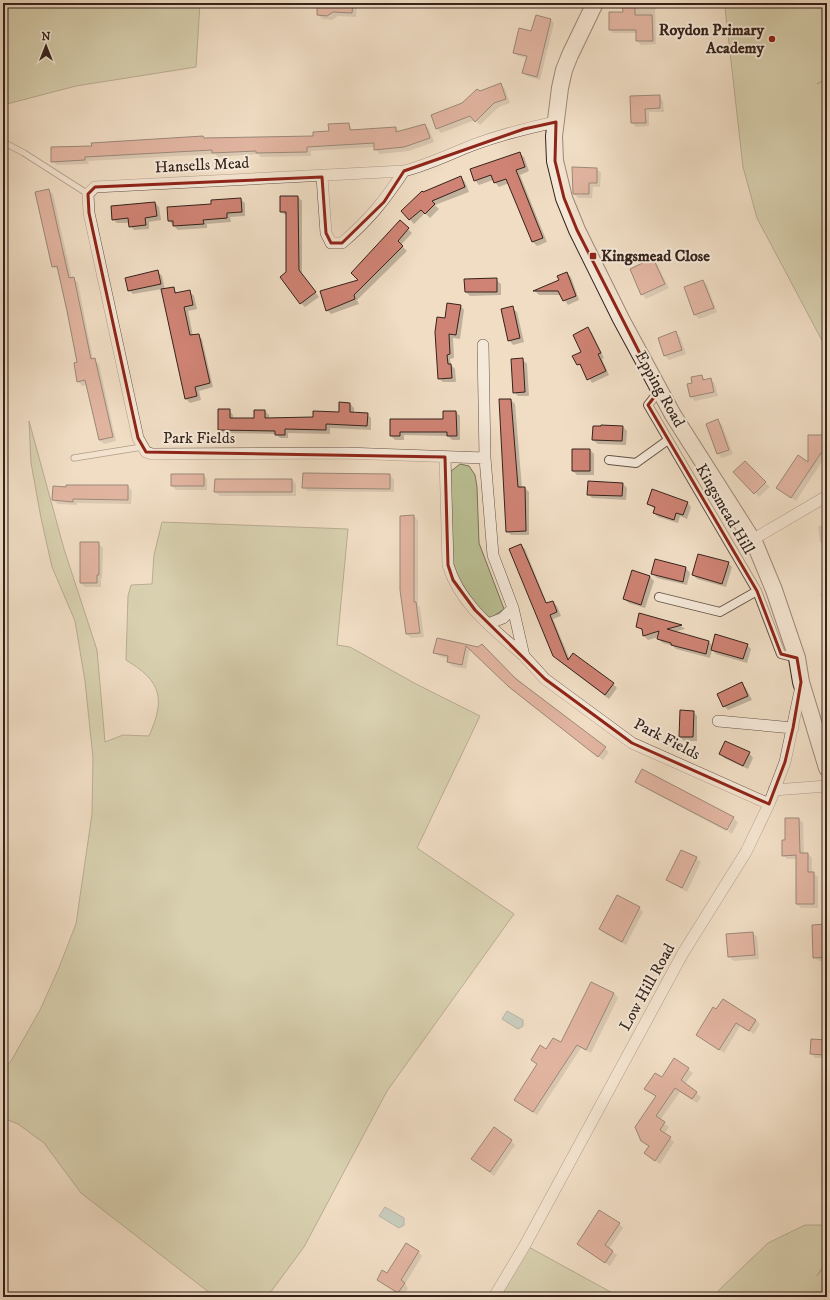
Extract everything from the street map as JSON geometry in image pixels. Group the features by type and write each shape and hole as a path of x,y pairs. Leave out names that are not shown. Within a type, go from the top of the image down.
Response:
{"main road":[{"name":"Epping Road","path":"595,3 564,70 556,122 555,161 564,198 576,230 673,415 752,540 774,590 798,658 802,682 827,768"}],"street":[{"name":"Hansells Mead","path":"88,194 95,187 283,176 322,177 404,171 424,166 473,145 524,129 556,122"},
{"path":"322,177 326,233 330,243 342,243 359,229 384,202 404,171"},
{"name":"Park Fields","path":"88,194 89,213 138,438 146,452 152,454 344,453 485,458"},
{"name":"Park Fields","path":"483,346 485,458 493,555 513,608 524,656"},
{"name":"Kingsmead Hill","path":"660,391 648,405 757,592 780,654 798,658"},
{"path":"609,460 636,463 668,440"},
{"name":"Park Fields","path":"445,457 448,566 453,580 462,595 488,624 524,656 545,679 632,743 769,804"},
{"path":"752,540 827,496"},
{"path":"660,597 720,612 757,592"},
{"path":"488,624 503,618 513,608"},
{"name":"Low Hill Road","path":"494,1297 528,1238 683,953 746,852 769,804 785,762 802,682"},
{"path":"718,721 793,728"},
{"path":"774,790 827,786"}],"lane":[{"path":"3,142 24,153 88,194"},
{"path":"74,458 142,447"}],"highlighted area":[{"path":"556,122 555,161 564,198 577,230 659,391 648,405 757,591 781,654 797,658 801,682 793,728 785,762 769,804 632,743 545,679 475,610 453,580 448,565 445,457 146,452 138,438 89,213 88,194 95,187 322,177 326,233 331,243 342,243 384,202 404,171 524,129"}],"green space":[{"path":"3,3 200,3 196,67 76,86 3,105"},
{"path":"729,3 827,3 827,78 817,84 827,79 827,350 757,218 743,167 725,8"},
{"path":"29,421 64,549 97,650 105,742 123,735 149,736 158,711 157,692 153,683 147,675 126,660 128,596 131,585 152,584 154,555 162,522 348,529 337,645 350,647 416,684 480,716 417,848 514,914 387,1091 304,1247 267,1297 215,1297 81,1193 44,1143 18,1124 3,1118 3,1070 11,1061 40,1010 76,924 92,814 93,758 85,681 75,621 52,567 41,518 31,463"},
{"path":"460,464 469,466 475,475 477,487 479,543 504,609 491,618 475,610 453,580 450,472"},
{"path":"805,1225 827,1225 827,1260 817,1276 827,1262 827,1297 715,1297 719,1290 768,1243"},
{"path":"525,1245 618,1296 620,1297 494,1297"}],"water":[{"path":"507,1011 523,1020 523,1026 518,1029 502,1019"},
{"path":"385,1207 404,1218 404,1225 399,1228 379,1216"}],"building":[{"path":"317,3 353,3 352,13 333,12 327,16 317,15"},
{"path":"622,3 635,3 635,15 652,15 653,41 636,41 636,30 609,30 609,12 623,12"},
{"path":"536,15 551,19 537,77 522,73 527,56 513,53 519,28 531,31"},
{"path":"501,83 506,99 494,103 475,122 470,116 436,129 431,115 462,103 477,89 480,91"},
{"path":"660,95 660,108 645,109 646,123 631,123 630,96"},
{"path":"349,123 350,130 396,127 396,132 425,124 430,138 404,147 374,150 374,143 307,147 307,152 256,153 256,151 212,153 212,150 85,157 85,160 51,162 51,147 92,146 91,143 203,136 204,138 313,136 313,132 329,131 328,124"},
{"path":"520,152 525,167 516,170 543,238 532,242 506,179 494,183 491,175 474,181 470,169"},
{"path":"572,167 597,168 597,183 589,183 589,194 573,194"},
{"path":"461,176 465,187 432,201 435,204 425,214 421,210 409,220 401,211 422,191 423,192"},
{"path":"49,189 69,278 74,277 91,359 95,358 113,437 99,440 85,380 77,382 74,363 77,362 67,311 57,266 52,267 35,192"},
{"path":"280,196 298,196 299,270 316,292 300,304 280,277 286,272 286,212 280,212"},
{"path":"241,198 242,212 227,213 227,218 203,220 204,224 173,226 173,221 168,221 167,207 211,204 211,200"},
{"path":"155,202 157,216 145,218 146,225 129,227 128,218 112,220 111,206"},
{"path":"400,220 409,228 398,241 403,246 354,295 355,299 326,311 320,291 358,280 351,273"},
{"path":"653,258 665,284 641,295 630,269"},
{"path":"158,270 161,284 128,291 125,278"},
{"path":"567,272 576,296 563,301 558,291 533,291 559,280 557,276"},
{"path":"497,278 497,292 465,292 464,279"},
{"path":"703,280 714,308 694,315 684,287"},
{"path":"174,287 175,293 190,290 193,305 184,307 190,335 199,334 210,383 195,387 197,396 185,399 161,289"},
{"path":"447,303 461,305 456,335 449,334 450,354 447,355 448,364 451,364 452,378 438,379 435,332 437,317 445,318"},
{"path":"513,306 520,338 508,341 501,309"},
{"path":"588,327 601,353 598,354 606,371 587,380 580,364 577,365 572,356 581,352 573,335"},
{"path":"676,331 682,350 664,356 658,338"},
{"path":"523,358 525,392 513,393 511,359"},
{"path":"702,375 703,380 711,378 714,392 690,397 687,384 692,383 691,377"},
{"path":"499,399 511,399 518,487 525,487 526,531 506,532"},
{"path":"339,402 350,403 350,412 368,413 367,426 326,424 326,430 285,429 285,435 275,435 275,431 218,430 218,409 230,409 230,418 254,418 254,410 265,410 265,418 313,417 313,411 339,412"},
{"path":"443,411 456,411 457,436 447,436 447,432 400,432 400,436 390,436 390,419 443,419"},
{"path":"718,419 729,450 717,454 706,424"},
{"path":"593,426 623,426 622,441 592,440"},
{"path":"808,435 827,435 827,453 821,453 791,498 776,488 798,455 808,462"},
{"path":"572,449 590,449 590,471 572,471"},
{"path":"745,461 766,482 754,494 733,472"},
{"path":"303,473 390,474 390,489 302,488"},
{"path":"171,474 204,474 204,486 171,486"},
{"path":"215,479 292,479 292,492 214,492"},
{"path":"588,481 623,483 622,496 587,495"},
{"path":"66,485 128,485 128,500 73,499 73,502 52,500 53,486 66,487"},
{"path":"652,489 688,502 683,515 676,513 674,520 653,513 655,507 647,504"},
{"path":"414,515 414,602 416,602 420,633 406,634 400,590 400,516"},
{"path":"80,542 99,542 99,575 97,575 97,583 80,583"},
{"path":"521,544 546,603 553,601 557,612 550,615 568,660 573,653 614,683 605,695 553,656 509,549"},
{"path":"698,554 729,562 722,584 692,575"},
{"path":"655,559 686,567 683,582 651,574"},
{"path":"632,570 650,576 641,605 623,599"},
{"path":"639,613 682,625 667,629 709,641 706,654 671,645 671,643 657,639 659,631 643,636 642,629 636,627"},
{"path":"715,634 748,644 743,659 711,650"},
{"path":"437,638 478,647 482,644 516,679 606,747 598,757 509,687 466,646 462,665 447,662 448,656 433,653"},
{"path":"742,682 748,696 723,707 717,694"},
{"path":"680,710 694,711 693,737 679,737"},
{"path":"725,741 750,752 743,766 719,754"},
{"path":"642,769 734,817 727,830 635,782"},
{"path":"785,818 799,818 800,853 808,853 808,872 814,872 814,904 796,904 796,855 782,856 782,840 785,840"},
{"path":"681,850 697,857 682,888 666,880"},
{"path":"617,895 640,907 622,942 599,929"},
{"path":"827,924 827,957 813,958 812,925"},
{"path":"753,932 755,955 728,957 726,934"},
{"path":"591,982 614,993 586,1050 577,1045 533,1112 514,1100 537,1064 531,1060 540,1045 546,1049 553,1038 561,1042"},
{"path":"723,999 756,1020 749,1031 736,1023 719,1050 696,1035 713,1007 716,1009"},
{"path":"811,1039 827,1040 827,1055 810,1054"},
{"path":"674,1058 689,1068 681,1080 697,1092 692,1099 675,1088 656,1116 665,1122 660,1130 671,1137 655,1161 644,1153 649,1146 641,1141 635,1127 656,1096 644,1089 655,1073 662,1077"},
{"path":"494,1127 512,1140 490,1172 471,1159"},
{"path":"599,1210 620,1223 605,1245 613,1251 605,1263 577,1244"},
{"path":"406,1243 419,1251 401,1280 405,1283 398,1293 377,1280 382,1270 387,1273"}],"place":[{"name":"Roydon Primary Academy","path":"772,39"},
{"name":"Kingsmead Close","path":"593,256"}]}
